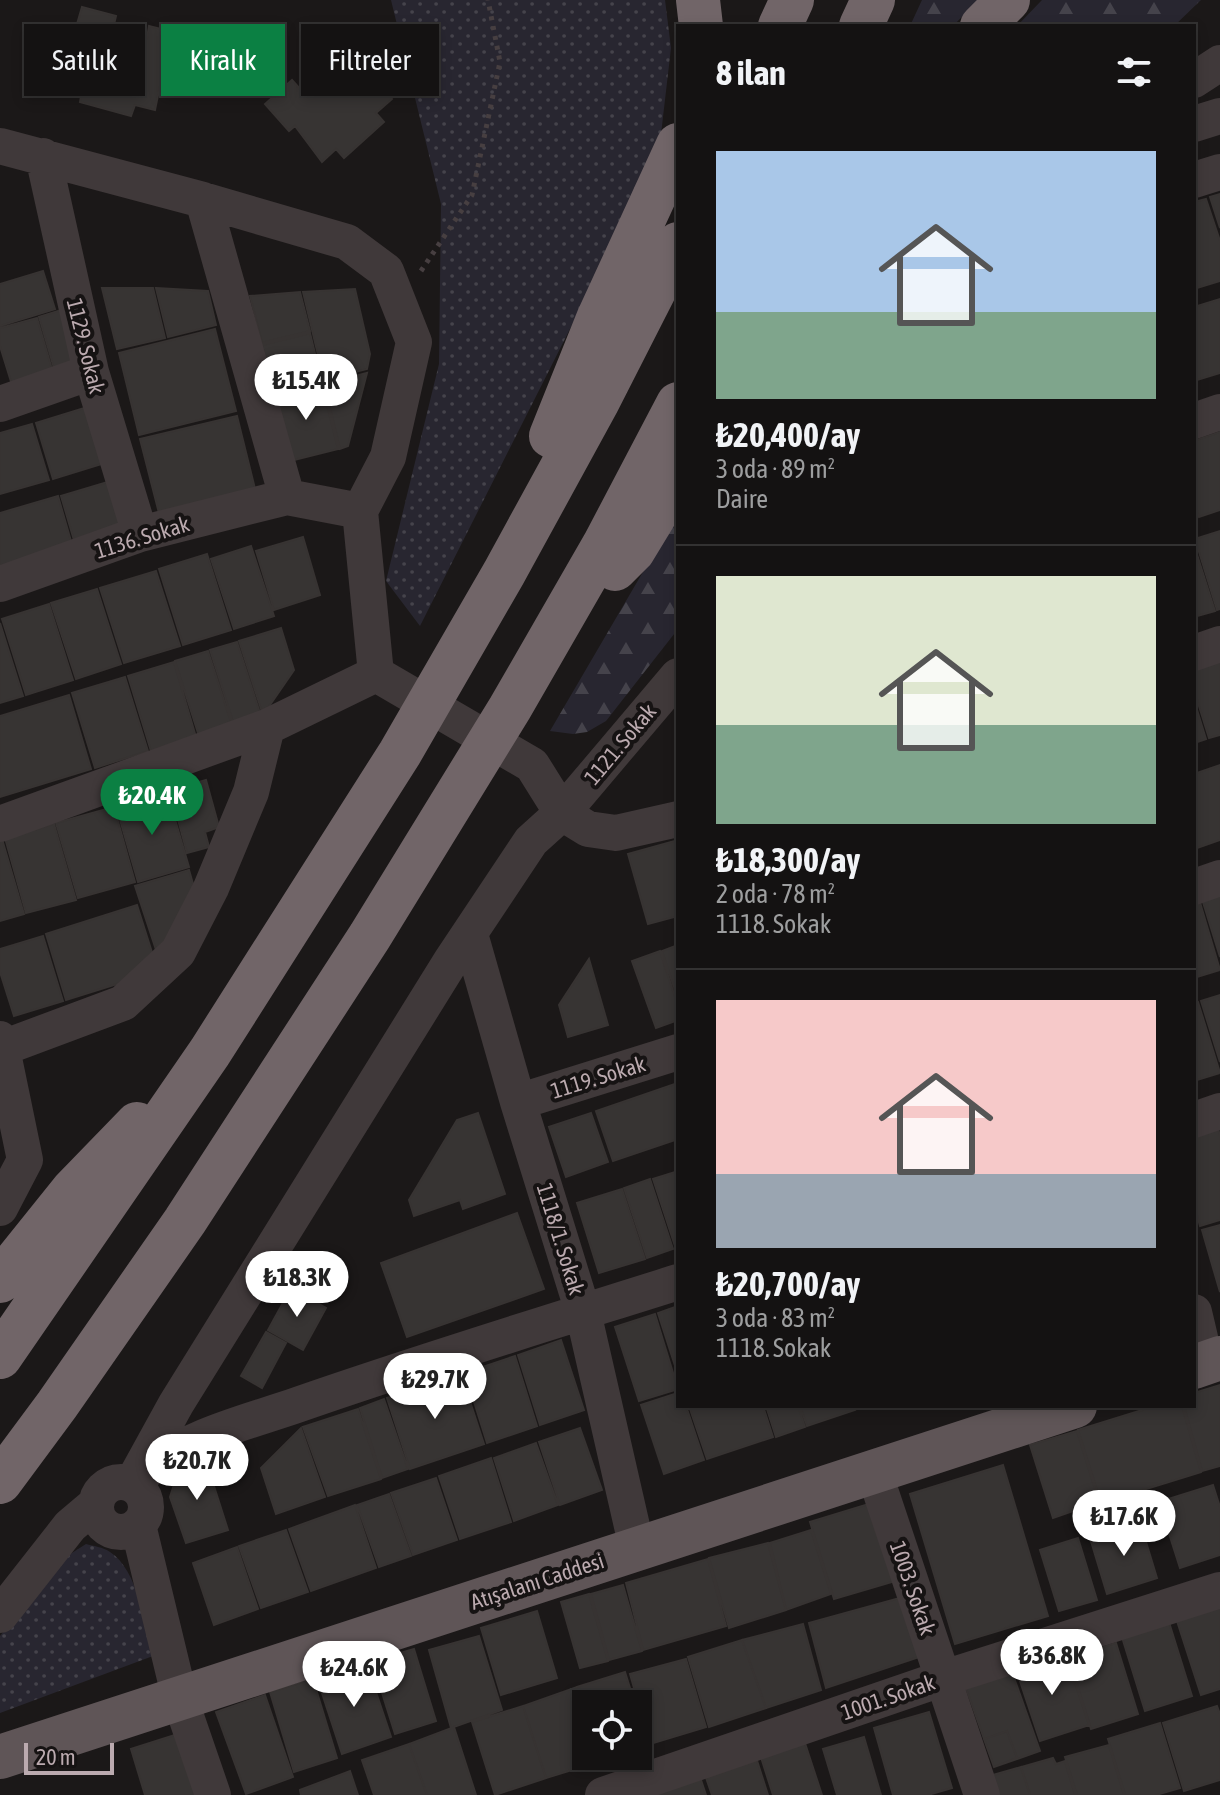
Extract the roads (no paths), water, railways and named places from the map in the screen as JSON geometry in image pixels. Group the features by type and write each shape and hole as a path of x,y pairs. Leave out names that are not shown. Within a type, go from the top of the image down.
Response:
{"highway":[{"path":"698,0 701,24"},
{"path":"781,24 792,0"},
{"path":"862,24 873,0"},
{"path":"984,24 1008,0"},
{"path":"504,573 548,444 598,319 676,149"},
{"path":"0,1357 210,1052 400,753 597,403 676,248"},
{"path":"0,1482 201,1196 370,936 462,787 605,543 676,408"},
{"path":"551,632 633,551 676,480"},
{"path":"0,1281 73,1190 210,1052"}],"main road":[{"name":"Atışalanı Caddesi","path":"0,1757 1069,1408"}],"street":[{"path":"1196,79 1220,63"},
{"path":"1196,123 1220,116"},
{"path":"0,146 347,242 386,271 414,342 388,457 360,511 376,674"},
{"name":"1129. Sokak","path":"43,156 91,372 140,534"},
{"path":"1196,179 1220,172"},
{"path":"203,200 287,497 360,511"},
{"path":"0,404 91,372"},
{"path":"1196,420 1220,412"},
{"name":"1136. Sokak","path":"0,584 140,534 287,497"},
{"path":"1196,652 1220,644"},
{"path":"0,824 267,727 376,674"},
{"path":"376,674 532,765 562,813 588,829 616,833 676,819"},
{"name":"1121. Sokak","path":"132,1484 176,1404 451,961 531,841 562,813 676,678"},
{"path":"0,1208 25,1160 1,1045 123,1003 178,952 211,888 251,792 267,727"},
{"path":"1196,886 1220,878"},
{"name":"1118/1. Sokak","path":"470,934 583,1312 637,1548"},
{"name":"1119. Sokak","path":"518,1102 676,1053"},
{"path":"1196,1119 1220,1111"},
{"path":"132,1484 155,1462 185,1444 340,1390 676,1283"},
{"path":"1196,1320 1207,1363"},
{"name":"1003. Sokak","path":"874,1472 982,1795"},
{"path":"122,1481 132,1484 143,1494 146,1502 143,1519 123,1532 108,1529 97,1516 96,1504 100,1492 106,1486 122,1481"},
{"path":"0,1615 70,1526 96,1504"},
{"path":"138,1525 180,1699 213,1795"},
{"name":"1001. Sokak","path":"603,1795 944,1678 1220,1590"}]}
